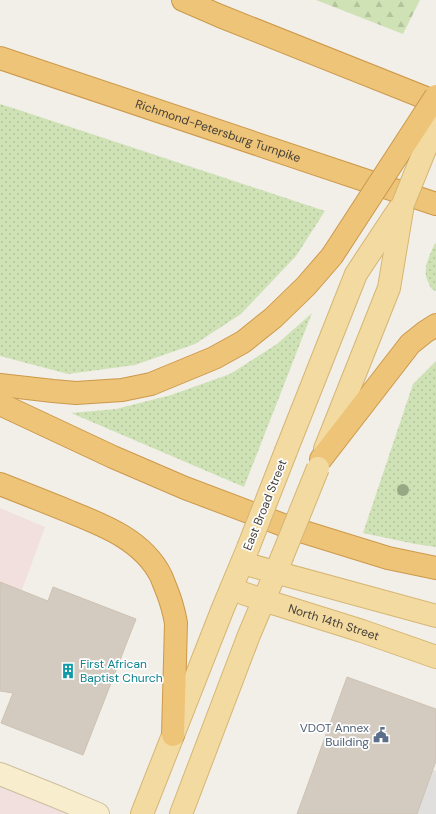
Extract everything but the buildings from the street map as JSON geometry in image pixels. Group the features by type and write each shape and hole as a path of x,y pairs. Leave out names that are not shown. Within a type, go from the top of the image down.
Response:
{"highway":[{"path":"175,0 220,16"},
{"path":"183,0 436,102"},
{"name":"Richmond-Petersburg Turnpike","path":"0,58 436,204"},
{"path":"0,384 76,393 122,390 151,384 214,358 243,342 273,318 306,286 332,256 436,96"},
{"path":"319,464 410,344 436,325"},
{"path":"0,404 120,460 185,488 291,528 388,558 436,568"},
{"path":"0,484 115,531 137,546 155,566 161,576 173,607 176,623 173,735"}],"main road":[{"name":"East Broad Street","path":"142,814 356,274 403,204 436,122"},
{"name":"East Broad Street","path":"180,814 243,649 279,564 389,288 403,204"},
{"path":"245,555 279,564 436,616"},
{"name":"North 14th Street","path":"231,589 362,631 436,657"}],"street":[{"path":"0,774 98,814"}],"shaded area":[{"path":"0,508 45,527 0,650"},
{"path":"433,770 436,771 436,814 417,814"},
{"path":"0,787 69,814 0,814"}],"green space":[{"path":"316,0 420,0 403,34"},
{"path":"0,104 325,211 296,256 241,314 195,344 135,365 68,374 0,356"},
{"path":"435,243 436,291 430,287 426,274 428,258"},
{"path":"312,313 244,487 71,413 116,409 171,395 230,374 277,344"},
{"path":"436,361 436,547 363,533 413,384"}],"place":[{"name":"First African Baptist Church","path":"68,671"},
{"name":"VDOT Annex Building","path":"381,735"}]}
